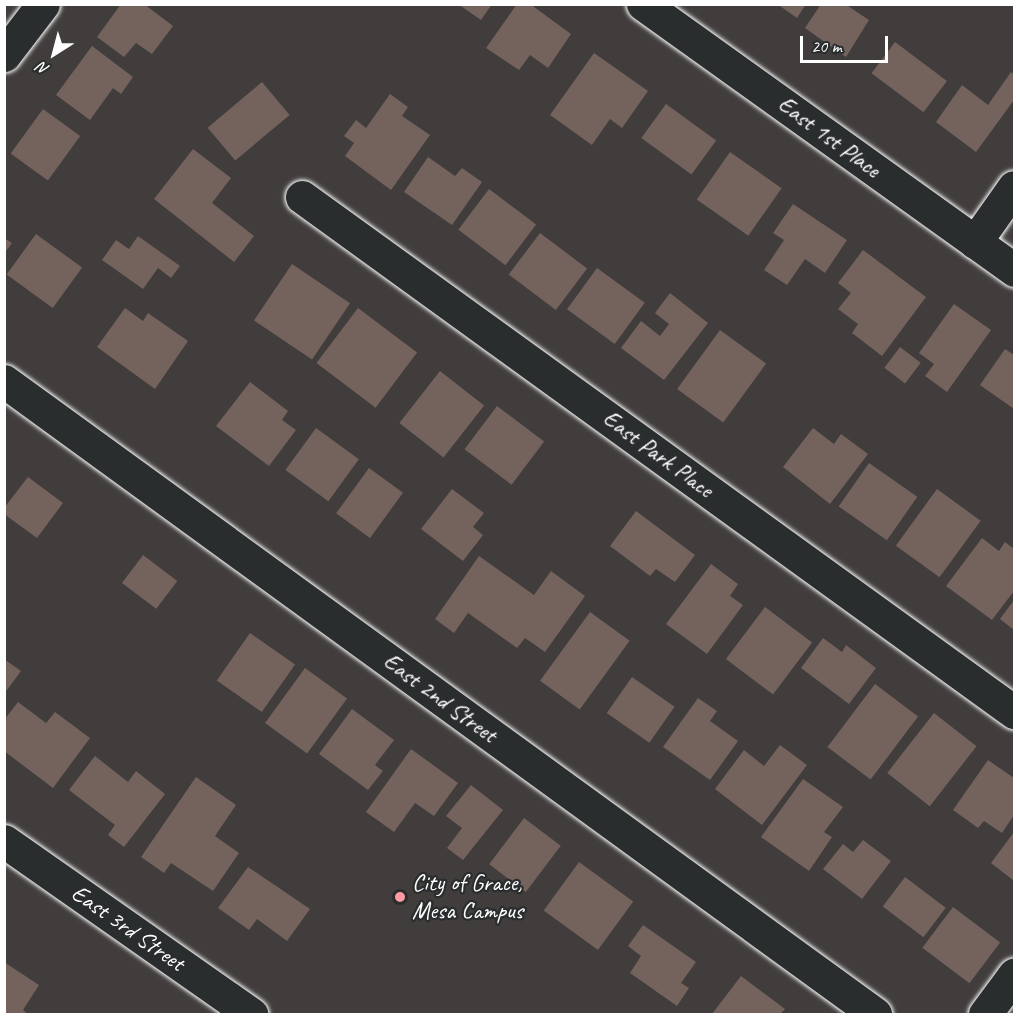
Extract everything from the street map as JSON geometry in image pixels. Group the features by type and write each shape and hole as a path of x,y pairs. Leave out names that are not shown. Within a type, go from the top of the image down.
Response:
{"street":[{"path":"4,55 43,4"},
{"name":"East 1st Place","path":"643,4 1014,270"},
{"path":"975,242 1014,187"},
{"name":"East Park Place","path":"302,197 1014,712"},
{"name":"East 2nd Street","path":"4,381 875,1014"},
{"name":"East 3rd Street","path":"4,841 251,1014"},
{"path":"985,1014 1014,975"}],"building":[{"path":"121,4 144,4 173,26 152,54 136,43 124,57 97,37"},
{"path":"458,4 492,4 481,20"},
{"path":"517,4 530,4 571,34 548,68 530,55 519,70 486,48"},
{"path":"777,4 806,4 797,18"},
{"path":"821,4 845,4 869,20 846,57 805,28"},
{"path":"895,42 947,81 923,112 872,73"},
{"path":"92,46 133,77 121,94 113,88 90,120 56,95"},
{"path":"594,53 648,91 622,128 610,119 592,145 550,115"},
{"path":"1011,72 1014,75 1014,100 976,152 936,122 962,85 988,105"},
{"path":"262,82 290,115 235,161 208,128"},
{"path":"390,94 408,107 402,116 430,135 391,190 345,156 354,143 344,136 356,120 366,128"},
{"path":"666,104 716,140 691,174 641,138"},
{"path":"43,109 80,136 48,181 11,153"},
{"path":"193,149 231,178 212,203 254,236 234,262 154,199"},
{"path":"730,152 782,188 748,236 697,200"},
{"path":"428,157 455,176 462,168 482,182 452,225 404,192"},
{"path":"489,189 536,225 505,265 458,230"},
{"path":"793,204 847,240 825,273 805,259 787,285 764,270 784,240 773,233"},
{"path":"540,233 587,269 556,310 509,275"},
{"path":"36,234 82,268 53,308 7,274"},
{"path":"138,236 180,266 171,278 158,268 143,289 102,260 116,240 129,249"},
{"path":"4,238 12,243 4,254"},
{"path":"863,250 926,297 882,356 852,333 858,324 838,309 851,293 838,283"},
{"path":"292,264 350,303 312,360 254,320"},
{"path":"597,268 645,303 615,344 567,309"},
{"path":"670,293 708,323 664,380 621,348 641,321 660,336 669,324 655,313"},
{"path":"954,304 991,330 947,392 925,376 934,364 919,353"},
{"path":"125,308 143,321 148,313 188,341 155,389 97,347"},
{"path":"358,308 417,353 376,408 316,363"},
{"path":"720,330 766,364 723,423 677,389"},
{"path":"900,347 921,363 905,383 884,368"},
{"path":"1005,349 1014,355 1014,409 980,385"},
{"path":"440,371 484,405 443,457 399,423"},
{"path":"250,382 288,411 282,420 296,430 269,466 216,426"},
{"path":"497,406 544,442 512,485 465,449"},
{"path":"316,428 359,459 328,501 285,470"},
{"path":"813,428 834,444 841,434 868,454 830,504 783,467"},
{"path":"869,463 917,497 887,540 839,506"},
{"path":"369,468 403,493 370,538 336,513"},
{"path":"28,477 63,503 37,538 4,514 4,508"},
{"path":"452,489 484,513 473,527 483,535 463,561 421,529"},
{"path":"937,489 981,521 940,577 896,546"},
{"path":"636,511 695,555 675,582 656,569 650,576 610,546"},
{"path":"982,538 999,551 1005,542 1014,549 1014,591 992,620 946,586"},
{"path":"143,555 177,581 156,609 122,583"},
{"path":"479,556 534,595 551,571 585,596 545,652 525,638 517,648 468,613 454,633 435,619"},
{"path":"711,564 738,584 730,596 743,605 707,654 666,624"},
{"path":"1014,600 1014,630 1000,619"},
{"path":"765,607 812,643 773,694 726,659"},
{"path":"590,612 630,641 580,710 540,681"},
{"path":"250,633 295,665 262,712 217,681"},
{"path":"823,638 842,652 846,645 876,668 849,704 801,668"},
{"path":"4,659 21,671 4,694"},
{"path":"305,668 347,699 307,754 265,723"},
{"path":"632,677 675,707 649,743 607,713"},
{"path":"875,684 918,716 871,780 827,747"},
{"path":"698,698 717,711 710,721 738,741 710,780 663,747"},
{"path":"18,702 46,723 55,712 90,738 53,788 4,751 4,720"},
{"path":"352,709 394,740 375,765 383,771 368,790 319,754"},
{"path":"934,713 977,746 930,806 887,773"},
{"path":"780,745 807,765 762,825 715,789 744,750 764,766"},
{"path":"411,749 458,783 434,816 415,803 394,832 366,812"},
{"path":"95,756 128,782 136,771 165,794 124,847 108,835 115,825 69,790"},
{"path":"988,760 1014,778 1014,815 1002,833 984,821 978,828 953,810"},
{"path":"196,777 236,805 215,836 239,853 213,891 171,863 164,873 141,857"},
{"path":"803,779 843,807 824,832 832,837 809,871 761,837"},
{"path":"471,785 503,810 463,860 447,848 462,828 446,816"},
{"path":"524,818 561,846 526,892 489,864"},
{"path":"1014,832 1014,881 991,863"},
{"path":"863,840 891,861 862,899 823,869 843,844 853,852"},
{"path":"579,862 633,901 598,950 544,911"},
{"path":"248,867 310,909 287,941 257,919 249,930 218,908"},
{"path":"905,877 946,908 923,937 883,907"},
{"path":"953,907 1000,943 969,983 922,948"},
{"path":"643,925 696,962 681,983 689,988 677,1006 630,973 641,956 628,946"},
{"path":"4,962 39,985 23,1010 28,1014 4,1014"},
{"path":"741,976 785,1009 780,1014 712,1014"}],"place":[{"name":"City of Grace, Mesa Campus","path":"400,897"}]}
